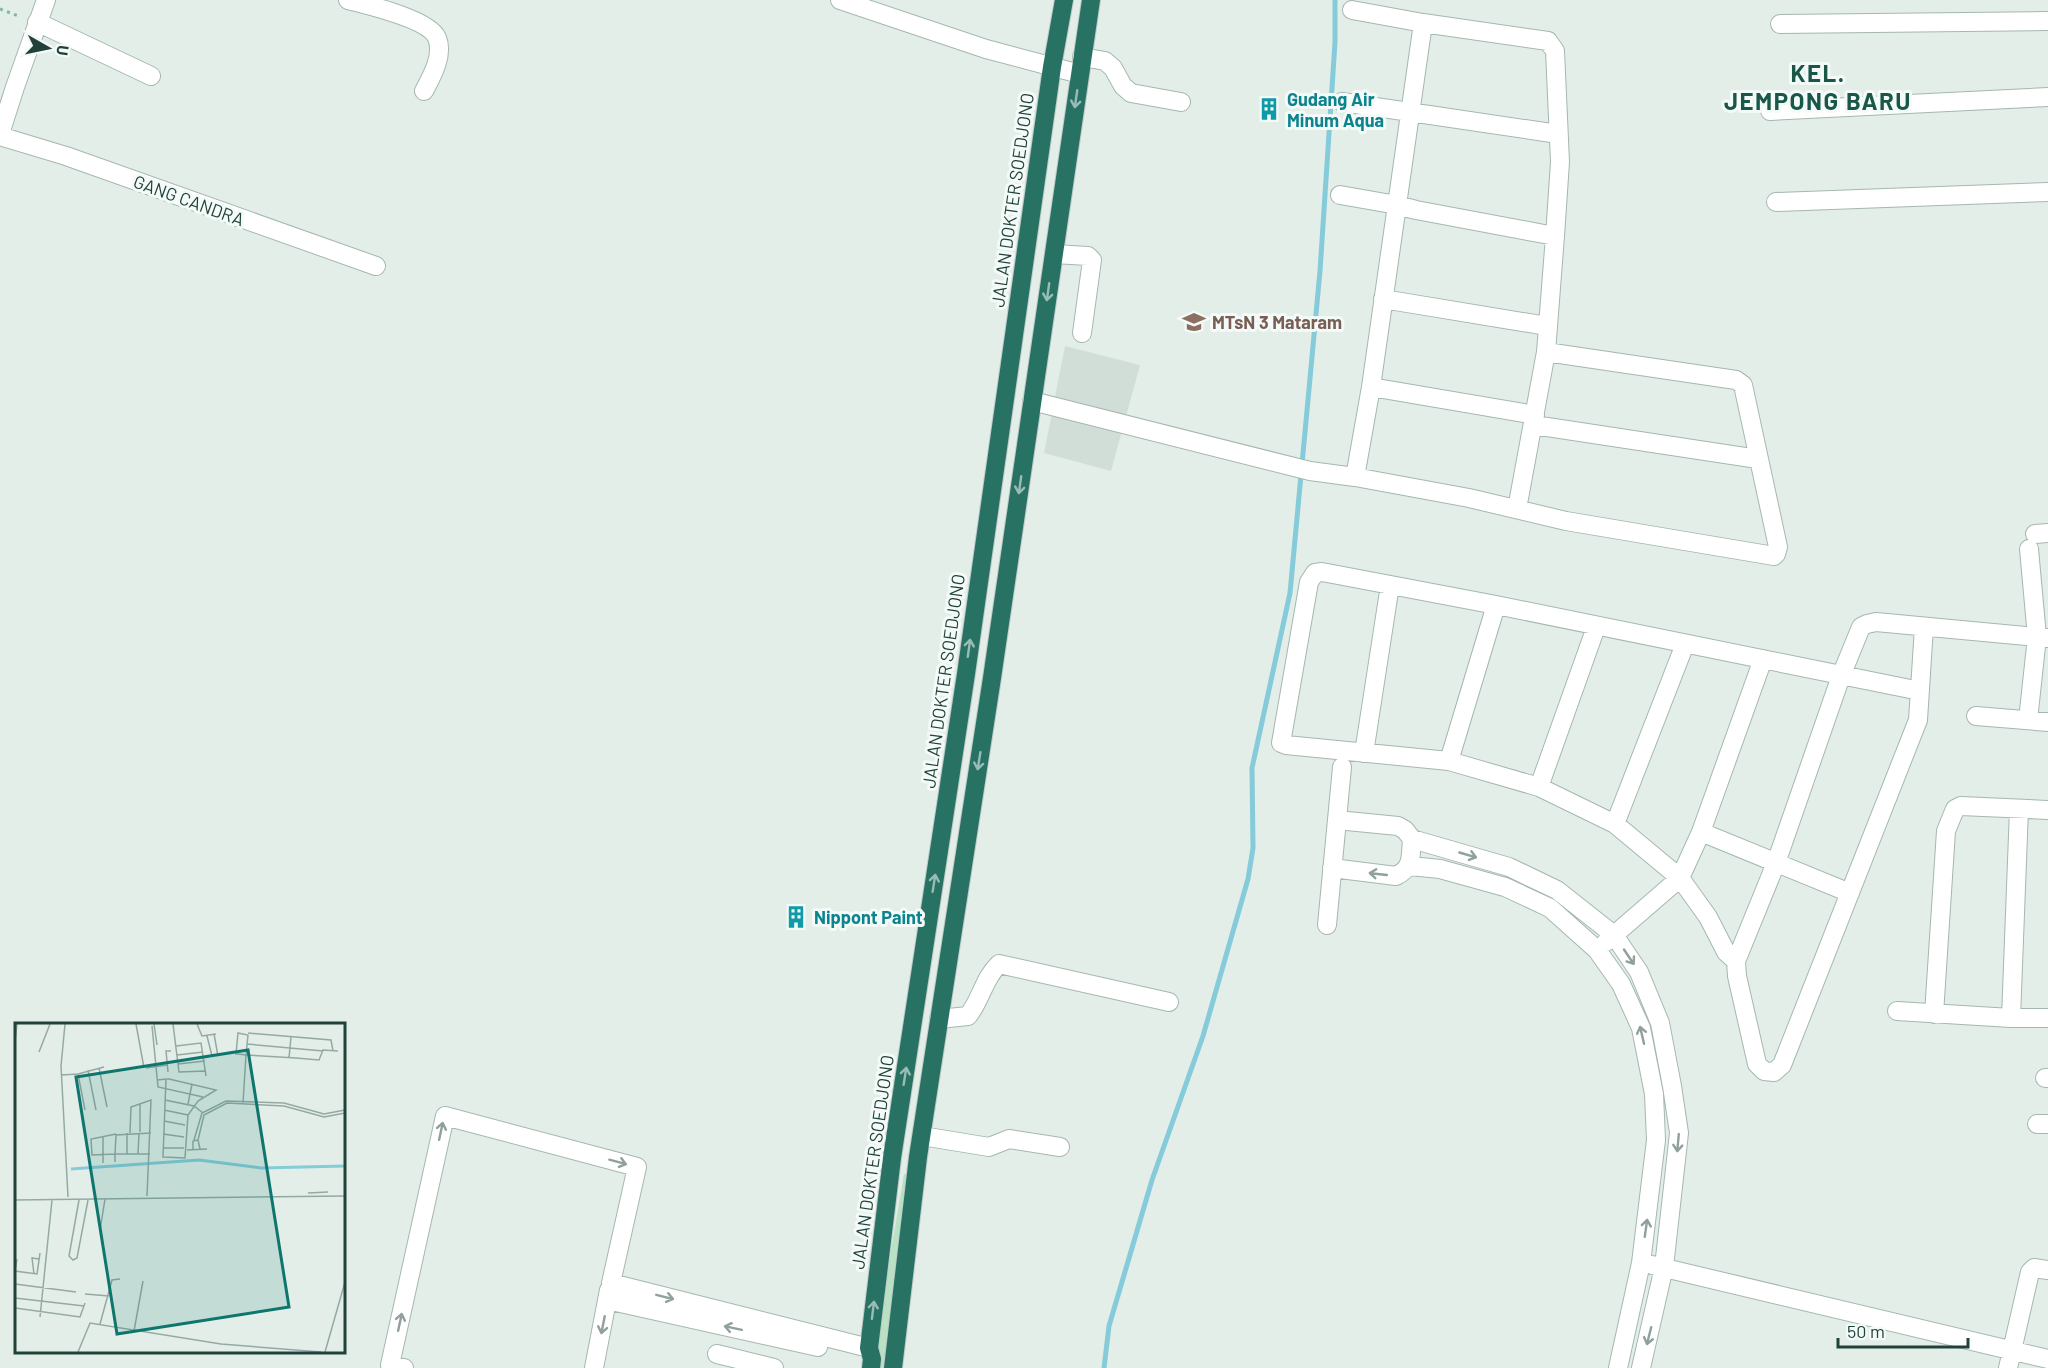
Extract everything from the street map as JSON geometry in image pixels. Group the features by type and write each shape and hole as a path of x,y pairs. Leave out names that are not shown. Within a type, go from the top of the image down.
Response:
{"highway":[{"name":"JALAN DOKTER SOEDJONO","path":"871,1358 892,1158 966,674 1047,65 1064,0"},
{"path":"893,1368 918,1157 992,678 1091,0"},
{"path":"966,674 967,685 977,690 987,687 992,678"},
{"path":"959,717 963,706 973,702 984,708 985,720"},
{"path":"898,1120 912,1124 924,1118"},
{"path":"892,1158 902,1152 918,1157"}],"street":[{"path":"0,135 46,0"},
{"path":"348,0 388,10 427,28 434,34 438,44 438,56 435,69 424,91"},
{"path":"840,0 975,45 1047,65 1081,66 1105,61 1131,93 1181,102"},
{"path":"1352,10 1548,41 1555,51 1560,162 1546,352 1517,509"},
{"path":"1779,24 2048,21"},
{"path":"37,22 151,76"},
{"path":"1355,477 1371,387 1423,23"},
{"path":"1770,111 2048,98"},
{"path":"1342,102 1558,134"},
{"name":"GANG CANDRA","path":"0,135 66,156 376,266"},
{"path":"1776,202 2048,192"},
{"path":"1340,195 1555,236"},
{"path":"1054,254 1088,256 1092,260 1082,333"},
{"path":"1383,299 1547,326"},
{"path":"1032,401 1310,471 1355,477 1566,521 1774,556 1778,547 1758,459 1745,387 1736,380 1546,352"},
{"path":"1371,387 1534,420 1758,459"},
{"path":"2028,720 2042,637 2037,539"},
{"path":"1736,961 1726,952 1708,917 1680,878 1615,824 1539,787 1449,761 1281,743 1310,582 1315,573 1322,572 1496,605 1920,691"},
{"path":"1364,753 1390,585"},
{"path":"1449,761 1496,605"},
{"path":"1924,627 1918,720 1782,1065 1774,1072 1764,1071 1757,1064 1737,976 1736,961 1776,863 1841,676 1861,627 1876,622 2042,637"},
{"path":"1539,787 1596,627"},
{"path":"1615,824 1685,644"},
{"path":"1598,950 1680,878 1701,832 1763,659"},
{"path":"1976,716 2048,722"},
{"path":"1327,926 1342,766"},
{"path":"1934,1014 1946,831 1956,809 1961,806 2048,810"},
{"path":"2011,1018 2019,809"},
{"path":"1337,820 1398,826 1412,838 1509,867 1557,890 1614,935 1639,972 1660,1023 1679,1132 1664,1267 1641,1368"},
{"path":"1701,832 1850,893"},
{"path":"1332,868 1396,876 1410,866 1412,838"},
{"path":"1410,866 1440,869 1505,887 1550,908 1598,950 1621,984 1641,1028 1654,1094 1656,1140 1641,1263 1618,1368"},
{"path":"939,1018 968,1016 976,1006 991,971 999,964 1169,1002"},
{"path":"1897,1011 2048,1018"},
{"path":"404,1368 390,1365 445,1116 637,1167 594,1368"},
{"path":"922,1136 989,1147 1009,1139 1060,1147"},
{"path":"1641,1263 2048,1359"},
{"path":"2008,1368 2030,1272 2034,1268 2048,1270"},
{"path":"609,1292 871,1358"},
{"path":"717,1354 774,1368"}],"path":[{"path":"0,9 37,22"}],"shaded area":[{"path":"1065,346 1140,365 1111,471 1044,453"}],"green space":[{"path":"904,1174 911,1175 887,1368 871,1368"}],"waterway":[{"path":"1104,1368 1109,1326 1152,1180 1203,1036 1248,879 1253,848 1252,768 1290,593 1320,271 1335,42 1335,0"}],"place":[{"name":"Gudang Air Minum Aqua","path":"1269,109"},
{"name":"MTsN 3 Mataram","path":"1194,322"},
{"name":"Nippont Paint","path":"796,917"}],"district":[{"name":"KEL. JEMPONG BARU","path":"1818,86"}]}
